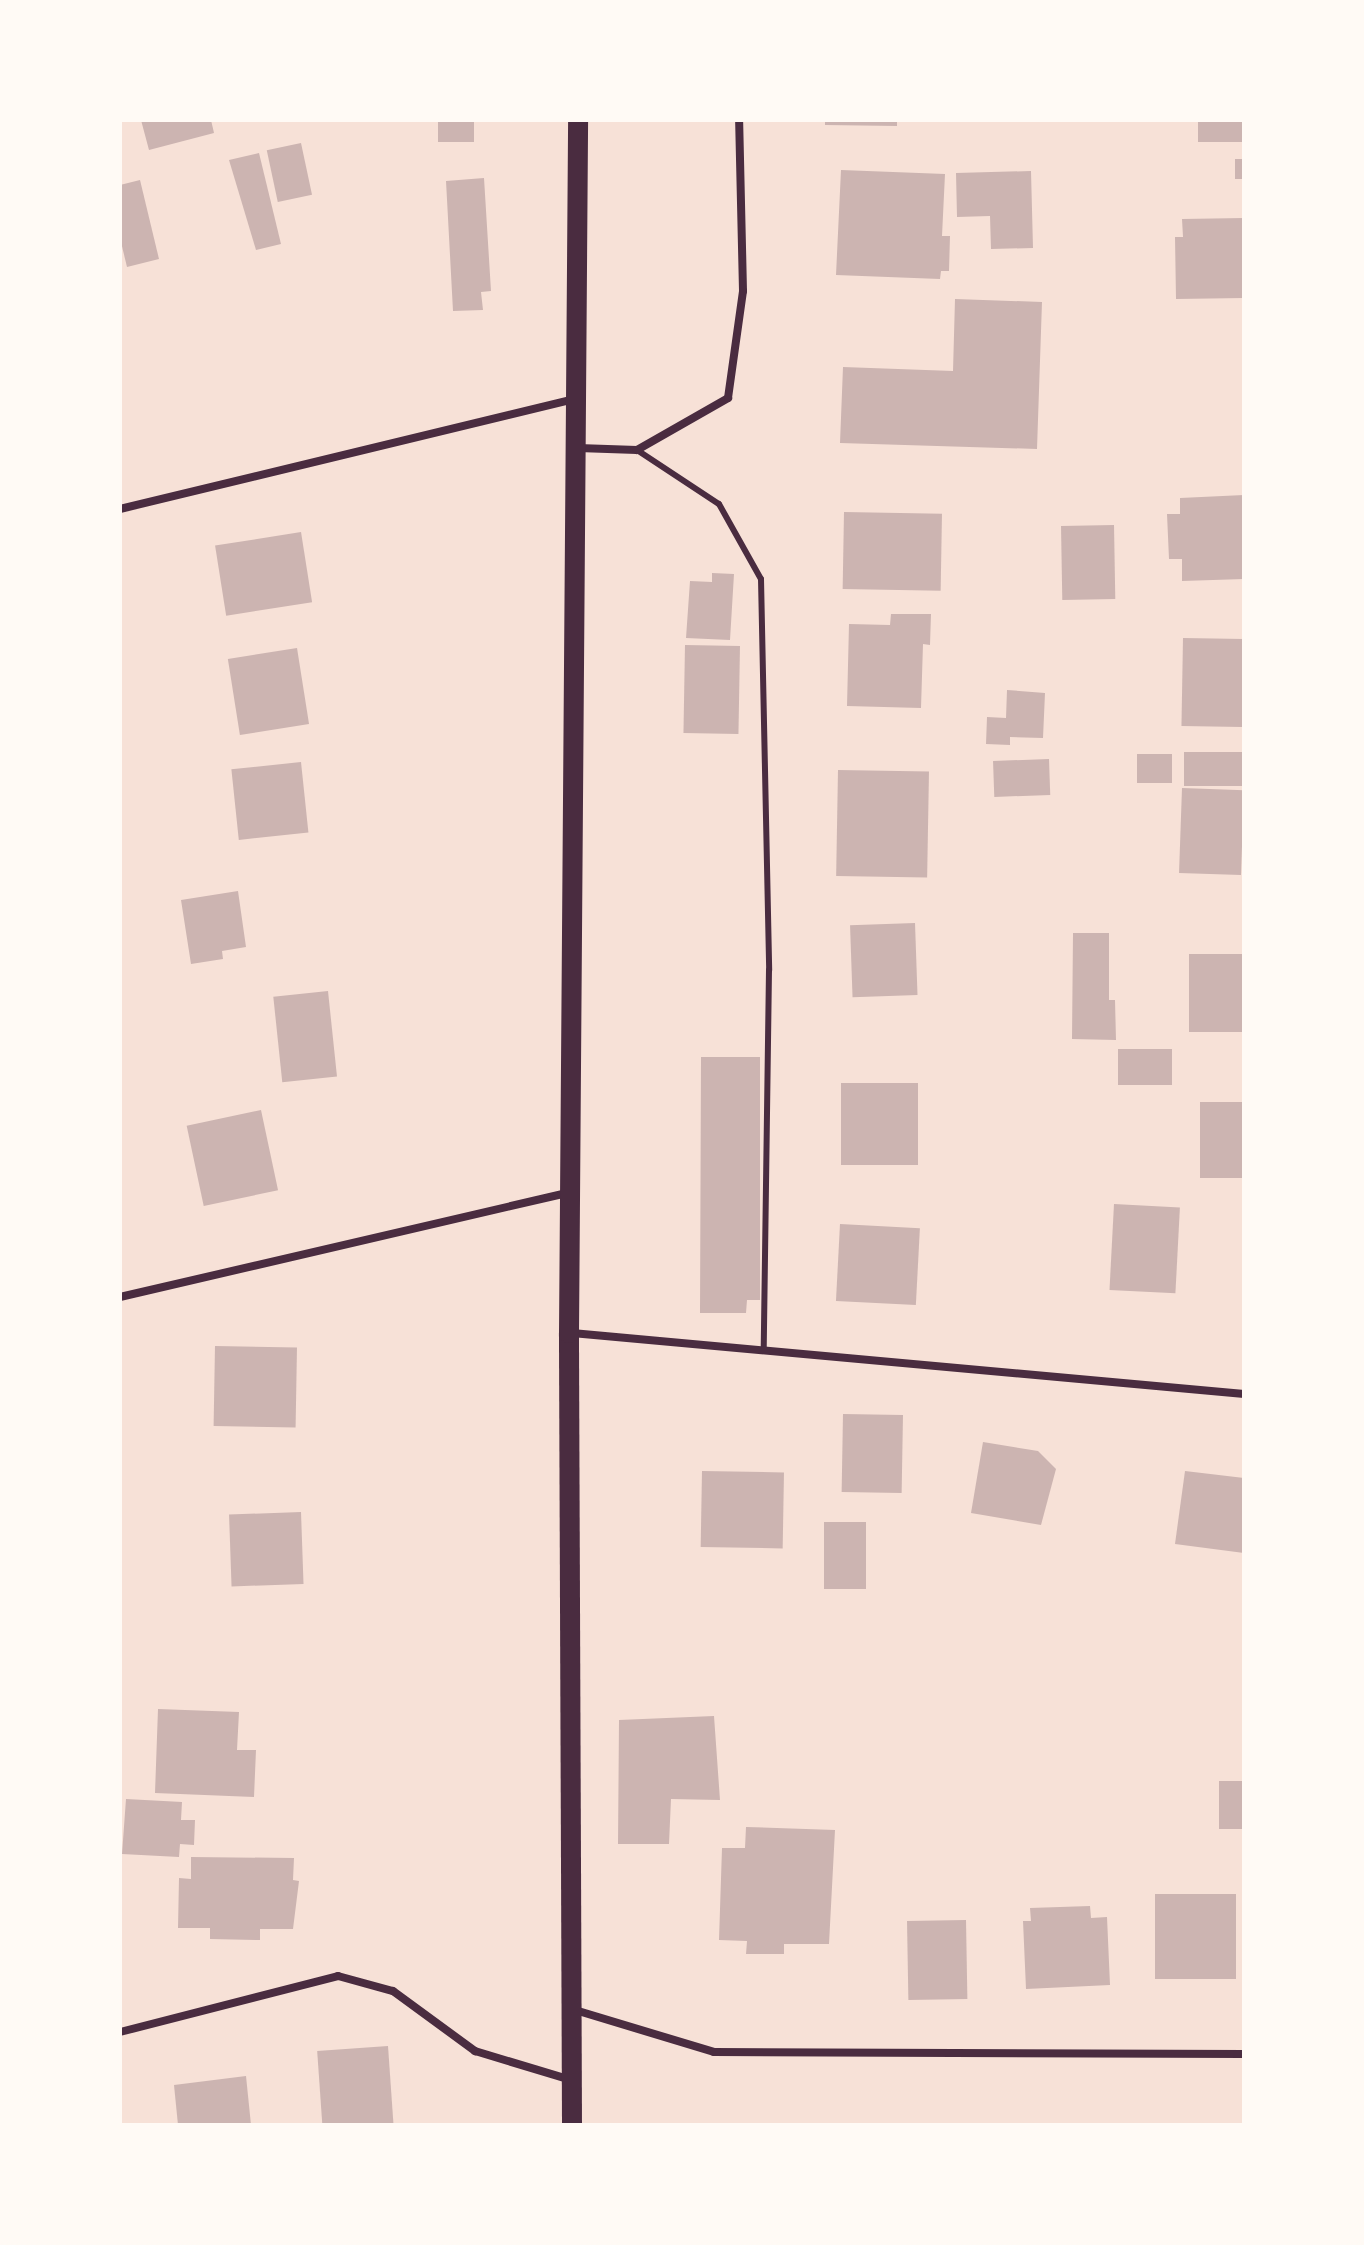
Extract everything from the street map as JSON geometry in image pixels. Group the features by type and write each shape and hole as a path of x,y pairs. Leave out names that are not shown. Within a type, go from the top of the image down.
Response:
{"main road":[{"path":"572,2125 569,1333 573,1192 578,120"}],"street":[{"path":"577,448 637,450 728,398 743,291 739,120"},
{"path":"120,509 578,398"},
{"path":"120,1297 573,1192"},
{"path":"569,1333 1244,1394"},
{"path":"120,2032 338,1976 393,1991 475,2051 572,2080"},
{"path":"570,2009 714,2052 1244,2054"}],"lane":[{"path":"637,450 719,504 761,579 769,970 764,1350"}],"building":[{"path":"141,120 211,120 214,133 149,150"},
{"path":"438,120 474,120 474,142 438,142"},
{"path":"825,120 897,120 897,126 825,125"},
{"path":"1198,120 1244,120 1244,142 1198,142"},
{"path":"301,143 312,195 278,202 267,150"},
{"path":"259,153 281,244 256,250 229,160"},
{"path":"1235,159 1244,159 1244,179 1235,179"},
{"path":"841,170 945,174 942,236 950,236 949,271 941,271 940,279 836,275"},
{"path":"1031,171 1033,248 991,249 990,216 957,217 956,173"},
{"path":"484,178 491,291 481,292 483,310 453,311 446,181"},
{"path":"140,180 159,259 127,267 120,238 120,185"},
{"path":"1244,218 1244,298 1176,299 1175,237 1183,237 1182,219"},
{"path":"955,299 1042,302 1037,449 840,443 843,367 953,371"},
{"path":"1244,495 1244,579 1182,581 1182,559 1169,559 1167,514 1180,514 1180,498"},
{"path":"844,512 942,514 941,591 843,589"},
{"path":"1114,525 1115,599 1062,600 1061,526"},
{"path":"301,532 312,602 226,616 215,546"},
{"path":"712,573 734,574 730,640 686,638 690,581 712,582"},
{"path":"891,614 931,614 930,645 923,644 921,708 847,706 849,624 890,625"},
{"path":"1183,638 1244,639 1242,727 1181,726"},
{"path":"685,645 740,646 738,734 683,733"},
{"path":"297,648 309,724 240,735 228,659"},
{"path":"1007,690 1045,693 1043,738 1010,737 1010,745 986,744 987,717 1006,718"},
{"path":"1184,752 1244,752 1244,786 1184,786"},
{"path":"1137,754 1172,754 1172,783 1137,783"},
{"path":"1049,759 1050,795 994,797 993,761"},
{"path":"301,762 308,833 239,840 231,769"},
{"path":"838,770 929,772 927,878 836,876"},
{"path":"1182,788 1244,790 1241,875 1179,873"},
{"path":"238,891 246,947 222,951 223,959 191,964 181,900"},
{"path":"915,923 918,995 853,997 850,925"},
{"path":"1073,933 1109,933 1109,1000 1115,1000 1116,1040 1072,1039"},
{"path":"1189,954 1244,954 1244,1032 1189,1032"},
{"path":"328,991 337,1077 282,1082 273,997"},
{"path":"1118,1049 1172,1049 1172,1085 1118,1085"},
{"path":"701,1057 760,1057 760,1300 747,1300 746,1313 700,1313"},
{"path":"841,1083 918,1083 918,1165 841,1165"},
{"path":"1200,1102 1244,1102 1244,1178 1200,1178"},
{"path":"261,1110 278,1190 204,1206 187,1126"},
{"path":"1114,1204 1180,1207 1175,1293 1109,1290"},
{"path":"840,1224 920,1228 916,1305 836,1301"},
{"path":"215,1346 297,1347 296,1427 214,1426"},
{"path":"843,1414 903,1415 902,1493 842,1492"},
{"path":"983,1442 1038,1451 1056,1469 1041,1525 971,1513"},
{"path":"702,1471 784,1472 783,1548 701,1547"},
{"path":"1185,1471 1244,1478 1244,1553 1175,1544"},
{"path":"301,1512 304,1584 232,1586 229,1515"},
{"path":"824,1522 866,1522 866,1589 824,1589"},
{"path":"158,1709 239,1712 237,1750 256,1750 254,1797 155,1793"},
{"path":"714,1716 720,1800 671,1799 669,1844 618,1844 619,1720"},
{"path":"1219,1781 1244,1781 1244,1829 1219,1829"},
{"path":"126,1799 182,1802 181,1820 195,1820 194,1845 180,1844 179,1857 122,1854"},
{"path":"746,1827 835,1830 829,1944 784,1944 784,1954 746,1954 747,1941 719,1940 722,1848 745,1848"},
{"path":"191,1857 294,1858 293,1880 299,1881 293,1929 260,1929 260,1940 210,1939 210,1928 178,1928 179,1878 191,1879"},
{"path":"1155,1894 1236,1894 1236,1979 1155,1979"},
{"path":"1090,1906 1091,1918 1107,1917 1110,1985 1026,1989 1023,1921 1031,1921 1030,1908"},
{"path":"966,1920 967,1999 908,2000 907,1921"},
{"path":"388,2046 394,2125 322,2125 317,2051"},
{"path":"246,2076 251,2125 178,2125 174,2085"}]}
